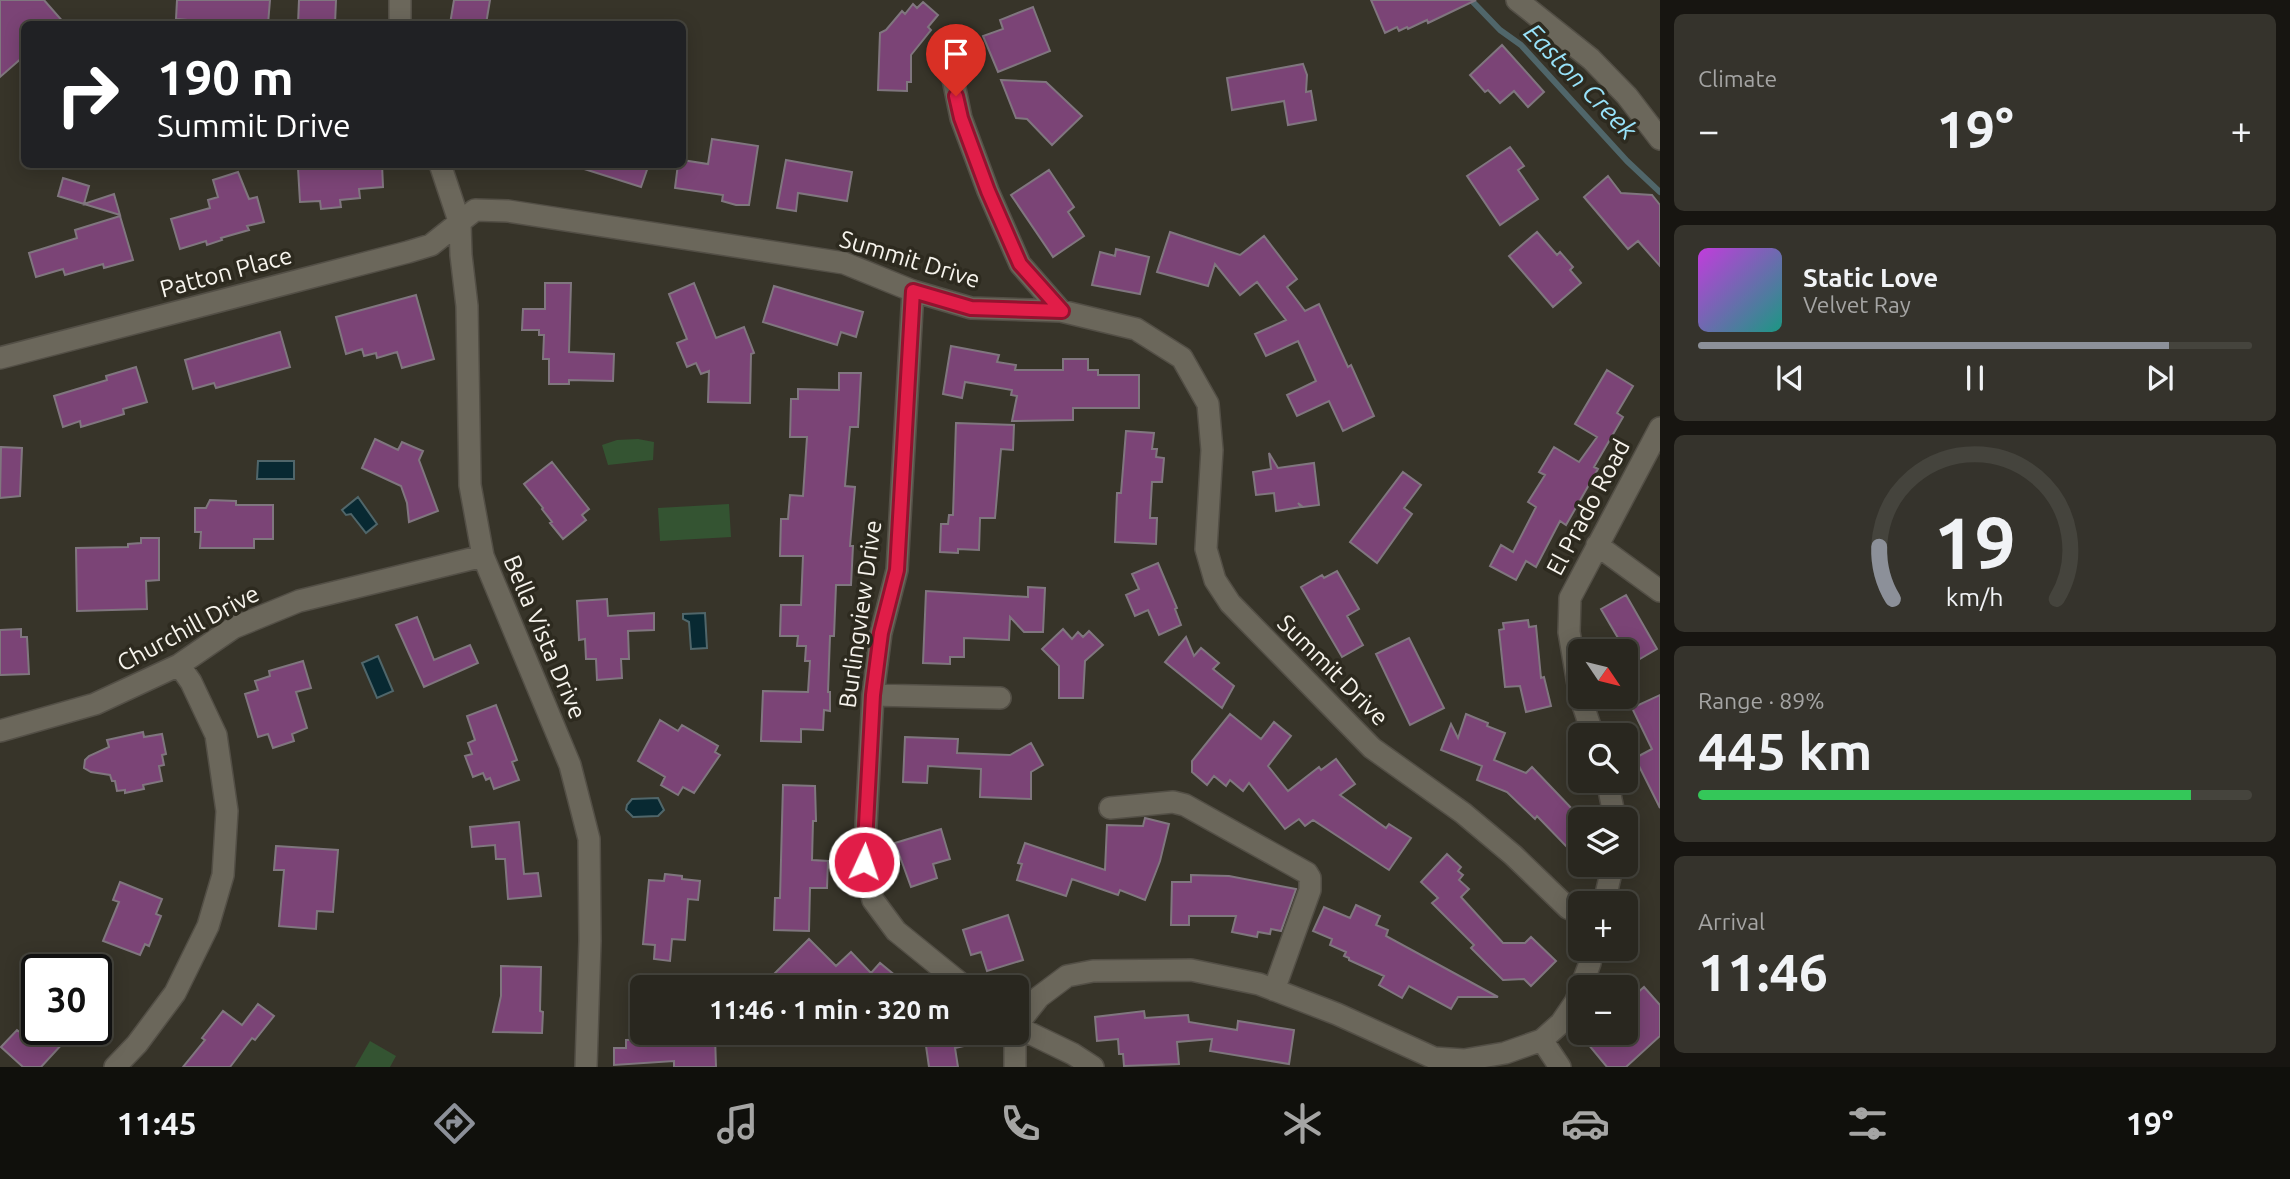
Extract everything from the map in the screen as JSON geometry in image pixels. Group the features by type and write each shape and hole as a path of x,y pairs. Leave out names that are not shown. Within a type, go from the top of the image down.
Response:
{"street":[{"path":"400,0 400,21"},
{"path":"1517,0 1591,58 1627,96 1660,139"},
{"path":"952,74 961,118 988,191 1020,264 1062,311"},
{"path":"441,168 460,223"},
{"name":"Summit Drive","path":"460,223 475,210 508,211 844,263 913,291 971,308 1062,311 1136,329 1182,358 1208,404 1212,450 1206,549 1215,580 1230,603 1372,748 1463,813 1513,855 1568,908"},
{"name":"Patton Place","path":"0,358 408,252 431,245 460,223"},
{"name":"Bella Vista Drive","path":"460,223 467,306 470,485 483,556 570,765 589,839 590,941 586,1067"},
{"name":"Burlingview Drive","path":"913,291 897,570 881,633 873,695 864,862 873,900 896,931 950,975"},
{"name":"El Prado Road","path":"1570,639 1570,598 1660,428"},
{"path":"1597,545 1660,591"},
{"name":"Churchill Drive","path":"0,731 95,704 179,665 233,628 299,601 483,556"},
{"path":"115,1067 137,1044 176,993 208,926 223,875 227,811 216,735 191,682 179,665"},
{"path":"873,695 1000,698"},
{"path":"1110,808 1173,802 1185,805 1307,873 1310,877 1310,890 1274,990"},
{"path":"1029,1010 1039,996 1067,976 1093,971 1191,970 1259,984 1337,1014 1434,1058 1464,1060 1505,1053 1542,1040 1568,1012"},
{"path":"1029,1032 1093,1067"},
{"path":"1542,1040 1560,1067"},
{"path":"1015,1045 1015,1067"}],"green space":[{"path":"638,439 654,442 653,460 608,465 602,445 617,440"},
{"path":"729,504 731,537 660,541 658,508"},
{"path":"370,1041 396,1056 390,1067 355,1067"}],"water":[{"path":"258,461 294,461 294,479 257,479"},
{"path":"358,497 377,524 366,533 351,514 346,515 342,510"},
{"path":"705,613 707,648 691,649 689,622 683,619 683,614"},
{"path":"378,656 393,691 377,698 362,663"},
{"path":"658,798 664,810 658,816 633,817 626,810 632,799"}],"building":[{"path":"0,0 44,0 62,21 21,21 21,59 0,77"},
{"path":"177,0 270,0 268,21 176,19"},
{"path":"299,0 336,0 335,21 298,21"},
{"path":"454,0 490,0 486,21 450,21"},
{"path":"1371,0 1476,0 1428,23 1427,20 1408,29 1407,27 1399,31 1397,27 1385,33"},
{"path":"923,2 938,15 928,27 931,30 911,55 911,82 907,82 907,91 878,90 880,33 886,30 902,11 905,14 913,4 917,8"},
{"path":"1033,7 1050,51 998,72 983,36 1003,29 1000,20"},
{"path":"1502,45 1544,92 1528,107 1514,91 1500,103 1488,90 1485,92 1470,75"},
{"path":"1303,64 1307,75 1306,92 1311,91 1316,120 1288,125 1284,101 1232,110 1227,78"},
{"path":"1001,80 1046,82 1082,116 1052,145 1027,119 1016,118"},
{"path":"712,139 758,146 749,205 722,201 723,195 675,188 678,168 686,168 686,161 708,164"},
{"path":"1510,147 1524,166 1518,170 1538,199 1500,225 1467,176"},
{"path":"786,160 852,172 847,201 798,193 796,211 777,208"},
{"path":"298,168 382,168 383,187 359,189 360,198 340,200 341,207 321,209 320,201 300,202"},
{"path":"581,168 648,168 641,187"},
{"path":"1049,170 1074,207 1068,212 1084,236 1053,257 1011,195"},
{"path":"238,172 249,199 257,197 264,222 247,226 249,230 207,245 206,241 180,249 171,219 210,208 208,200 218,197 213,180"},
{"path":"1608,176 1621,193 1652,195 1660,205 1660,266 1638,241 1628,249 1584,197"},
{"path":"63,178 89,186 84,204 58,196"},
{"path":"114,194 120,215 84,204"},
{"path":"120,216 133,260 104,268 103,264 65,275 63,269 36,277 29,253 77,238 75,230"},
{"path":"1170,232 1240,255 1264,236 1297,279 1287,287 1305,311 1319,304 1374,416 1343,431 1329,401 1297,416 1287,395 1316,381 1298,341 1266,356 1255,334 1286,320 1257,282 1240,295 1215,264 1208,286 1157,272"},
{"path":"1537,232 1557,255 1560,252 1573,267 1570,270 1581,283 1553,307 1509,256"},
{"path":"1116,249 1149,257 1140,294 1092,285 1100,252 1115,256"},
{"path":"545,283 571,283 569,352 614,354 613,381 569,380 569,384 549,384 549,359 543,359 544,335 539,335 539,330 522,330 523,309 545,309"},
{"path":"694,283 716,338 744,327 754,353 751,354 750,403 708,402 709,371 701,374 696,363 687,367 677,343 687,339 669,294"},
{"path":"774,286 863,312 856,337 841,332 837,345 763,322"},
{"path":"416,295 434,359 402,368 397,352 377,358 376,353 364,356 362,349 346,354 336,317"},
{"path":"280,332 290,367 216,388 214,383 193,389 185,360"},
{"path":"951,346 999,355 997,362 1016,365 1015,370 1063,370 1063,359 1088,359 1088,370 1098,370 1098,375 1139,375 1139,408 1073,408 1073,420 1012,421 1017,396 1011,395 1012,390 965,382 962,398 943,394"},
{"path":"136,367 147,402 123,409 124,414 81,427 80,421 63,427 54,396 107,380 106,376"},
{"path":"1607,370 1633,386 1617,413 1623,417 1594,467 1598,469 1566,525 1560,521 1536,567 1526,561 1516,580 1490,566 1501,545 1513,552 1536,507 1528,502 1545,475 1539,472 1554,447 1579,462 1597,437 1575,424"},
{"path":"839,373 861,373 858,427 850,427 845,486 855,487 850,546 853,546 851,585 836,585 834,636 830,636 830,711 824,710 823,730 801,729 801,742 761,741 763,691 808,692 810,661 805,661 806,646 797,646 798,636 780,636 781,605 801,605 803,556 780,556 781,519 788,519 790,495 803,496 807,437 790,437 791,399 798,399 798,389 839,390"},
{"path":"956,423 1014,425 1013,450 1001,449 995,518 980,518 979,550 958,549 958,553 940,552 941,524 948,524 949,515 953,515"},
{"path":"1126,431 1154,433 1152,449 1157,449 1156,457 1164,458 1162,482 1152,482 1150,518 1157,518 1156,544 1115,542 1117,493 1121,493"},
{"path":"375,439 398,450 402,442 423,451 419,460 438,511 409,522 407,503 401,486 362,468"},
{"path":"1,447 22,448 20,496 0,498"},
{"path":"1269,453 1278,468 1314,463 1319,505 1303,507 1298,503 1301,507 1276,511 1274,493 1256,495 1253,472 1271,469"},
{"path":"552,462 589,509 582,515 586,520 563,539 524,484"},
{"path":"1403,472 1421,485 1404,508 1412,514 1377,563 1350,542"},
{"path":"210,500 236,501 236,505 273,505 273,539 254,539 254,548 200,548 201,532 195,532 195,508 206,508"},
{"path":"141,538 159,538 159,580 146,581 147,609 77,611 76,548 128,547 128,544 141,543"},
{"path":"1158,563 1177,608 1175,609 1181,625 1159,635 1148,610 1135,616 1126,595 1139,589 1132,574"},
{"path":"1337,571 1359,609 1347,616 1363,645 1342,657 1301,587 1322,575 1324,578"},
{"path":"1028,587 1045,588 1043,632 1024,632 1010,617 1009,640 964,638 964,657 950,657 950,664 923,663 926,591 1028,597"},
{"path":"1626,595 1657,649 1638,660 1638,639 1616,639 1601,609"},
{"path":"607,599 608,616 654,613 654,630 628,631 629,659 621,659 622,678 597,680 596,659 586,659 585,639 579,640 577,601"},
{"path":"417,617 434,660 470,645 478,663 424,687 396,625"},
{"path":"1528,620 1529,627 1536,626 1541,678 1544,677 1551,706 1526,712 1520,686 1505,687 1499,630 1504,629 1503,623"},
{"path":"21,629 21,637 27,637 29,674 0,675 0,630"},
{"path":"1063,629 1072,639 1078,632 1083,637 1089,631 1103,645 1085,661 1083,698 1059,698 1059,666 1042,649"},
{"path":"1186,637 1194,656 1201,648 1219,663 1213,669 1234,686 1222,708 1165,662"},
{"path":"1409,638 1444,708 1410,725 1376,654"},
{"path":"303,661 311,688 296,692 307,728 292,734 294,741 273,748 268,734 258,737 245,694 258,690 255,681 270,676 269,671"},
{"path":"1660,695 1660,808 1638,764 1638,756 1652,749 1632,709 1638,709 1638,705"},
{"path":"496,705 517,760 512,762 519,780 494,789 490,778 486,780 483,773 473,777 465,756 472,754 468,743 475,740 467,716"},
{"path":"1230,714 1261,739 1274,722 1291,736 1268,766 1288,791 1319,767 1321,770 1336,759 1355,784 1340,795 1386,828 1389,824 1411,838 1389,870 1313,820 1305,826 1299,819 1285,829 1249,783 1243,791 1230,780 1226,786 1214,776 1207,785 1192,772 1192,761"},
{"path":"1466,714 1505,733 1494,760 1526,773 1532,767 1570,807 1568,807 1568,845 1566,846 1537,816 1535,819 1507,792 1477,780 1482,766 1441,750 1451,724 1458,738"},
{"path":"660,720 678,731 682,725 718,746 715,752 720,755 694,793 683,787 678,795 661,785 665,777 638,761"},
{"path":"143,732 144,737 162,734 166,754 162,755 164,765 159,766 162,781 125,793 125,790 117,791 115,781 112,781 110,775 84,768 85,760 89,756 109,747 107,740"},
{"path":"905,737 958,739 957,753 1010,755 1031,743 1043,765 1031,772 1031,799 980,797 981,769 928,766 927,783 903,782"},
{"path":"783,785 815,786 816,821 813,821 812,860 828,861 827,888 810,888 809,931 774,930 775,898 780,898"},
{"path":"1145,818 1169,824 1160,861 1145,900 1120,890 1118,895 1072,879 1066,896 1017,880 1022,864 1018,863 1025,843 1105,870 1107,825 1143,826"},
{"path":"519,822 524,874 538,873 541,896 508,899 505,859 496,859 495,845 472,847 470,827"},
{"path":"941,829 950,859 933,864 937,878 911,887 895,843"},
{"path":"276,846 338,850 333,912 317,911 316,929 279,926 284,870 274,870"},
{"path":"1447,854 1461,867 1458,871 1463,875 1459,880 1469,889 1461,897 1503,943 1525,943 1531,937 1556,961 1531,986 1524,979 1503,980 1471,948 1474,945 1432,903 1438,898 1421,882"},
{"path":"665,874 700,881 698,900 688,899 685,940 672,939 670,961 654,959 655,945 643,944 649,880 664,881"},
{"path":"1191,875 1229,876 1296,889 1281,931 1271,929 1270,934 1258,932 1257,937 1232,932 1236,916 1189,916 1189,925 1171,925 1172,882 1191,882"},
{"path":"120,882 162,899 156,914 161,916 149,946 145,944 140,955 103,941 119,902 113,900"},
{"path":"1356,905 1380,916 1376,925 1388,930 1386,936 1498,997 1458,997 1451,1009 1409,986 1402,998 1379,985 1384,976 1349,960 1344,956 1346,952 1330,945 1332,939 1313,931 1324,907 1350,918"},
{"path":"1008,915 1023,960 987,971 981,952 971,955 963,930"},
{"path":"809,939 836,966 851,952 871,973 880,963 895,975 773,975"},
{"path":"501,966 541,967 542,1033 493,1032 501,996"},
{"path":"1644,987 1660,1005 1660,1036 1626,1067 1607,1067 1589,1045 1638,1045 1638,992"},
{"path":"258,1004 274,1016 255,1040 252,1038 230,1067 183,1067 205,1040 202,1038 223,1011 242,1025"},
{"path":"1144,1011 1145,1018 1188,1015 1189,1022 1237,1030 1238,1021 1294,1030 1289,1064 1210,1051 1212,1039 1177,1042 1179,1064 1124,1066 1123,1054 1119,1054 1118,1039 1097,1041 1095,1017"},
{"path":"17,1030 21,1033 21,1045 61,1045 41,1067 23,1067 1,1047"},
{"path":"626,1040 630,1040 630,1045 715,1045 716,1067 674,1067 674,1061 614,1065 614,1048 626,1048"},
{"path":"926,1045 964,1045 955,1048 958,1067 929,1067"}],"waterway":[{"name":"Easton Creek","path":"1471,0 1500,30 1521,45 1627,161 1660,192"}],"route":[{"path":"864,862 873,695 881,633 897,570 913,291 971,308 1062,311 1020,264 988,191 961,118 956,96"}]}
